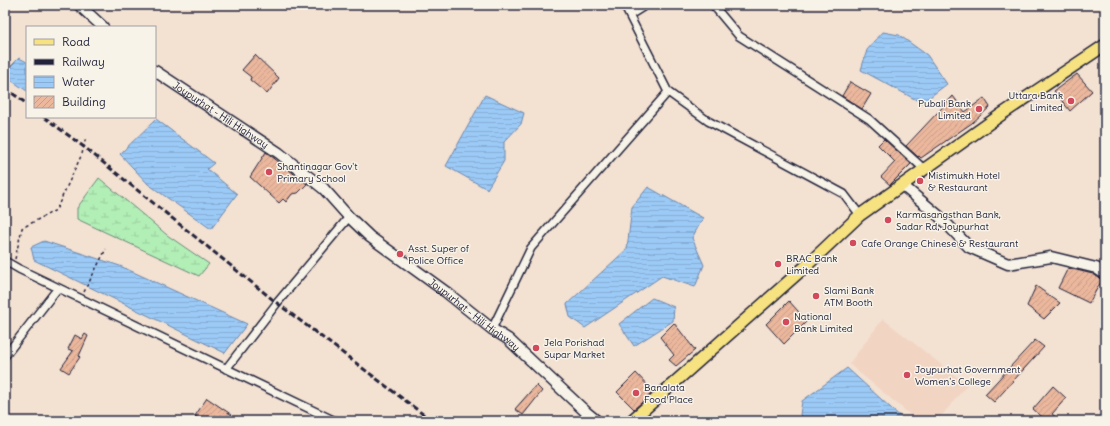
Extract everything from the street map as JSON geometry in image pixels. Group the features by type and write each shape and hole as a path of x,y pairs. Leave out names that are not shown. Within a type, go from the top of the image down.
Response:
{"main road":[{"path":"79,5 102,26"},
{"path":"631,421 806,266 860,215 1002,114 1105,45"},
{"name":"Joypurhat - Hili Highway","path":"156,72 279,153 324,189 349,217 370,237 446,292 492,329 508,339 597,421"},
{"path":"902,185 939,216 969,248 1008,264 1051,257 1096,268 1105,274"}],"street":[{"path":"624,5 668,92 708,121 844,194 860,215"},
{"path":"630,15 646,5"},
{"path":"713,5 739,36 869,119 924,169"},
{"path":"492,329 531,248 668,92"},
{"path":"226,369 277,303 349,217"},
{"path":"5,261 335,421"},
{"path":"5,356 58,288"}],"path":[{"path":"14,266 22,228 56,210 82,154 86,137"},
{"path":"81,299 106,249"}],"shaded area":[{"name":"Joypurhat Government Women's College","path":"883,319 967,385 937,421 918,421 849,364"}],"green space":[{"path":"99,178 167,235 209,264 199,276 77,219 77,208"}],"water":[{"path":"883,32 899,35 927,55 947,84 922,103 861,70 867,50"},
{"path":"19,58 26,62 26,90 12,81 7,70"},
{"path":"485,95 524,113 521,124 504,142 504,161 487,189 446,166"},
{"path":"156,119 214,163 207,169 237,194 211,229 148,184 120,154"},
{"path":"648,187 703,218 692,238 704,265 695,287 662,276 585,328 570,317 567,304 627,249 632,207"},
{"path":"44,241 120,266 247,324 225,353 34,260 31,247"},
{"path":"652,298 674,307 673,321 634,346 619,324"},
{"path":"847,368 904,420 806,421 800,415 802,401"}],"building":[{"path":"255,55 279,78 267,94 250,80 251,77 242,70"},
{"name":"Uttara Bank Limited","path":"1077,74 1092,91 1070,111 1054,91"},
{"path":"850,82 871,94 862,109 842,96"},
{"path":"953,96 965,112 984,98 990,107 972,123 921,158 919,156 918,157 906,146"},
{"path":"884,139 911,164 890,185 881,177 895,162 878,145"},
{"path":"266,152 307,184 298,193 292,194 286,202 283,199 279,203 250,177"},
{"path":"1068,268 1093,274 1102,280 1089,303 1058,288"},
{"path":"1036,286 1060,303 1044,319 1027,306"},
{"name":"National Bank Limited","path":"789,301 807,321 784,344 766,324"},
{"path":"674,323 695,350 676,366 669,360 674,355 660,337"},
{"path":"85,334 88,336 79,356 80,357 69,373 61,368 73,351 68,349 75,335 82,339"},
{"path":"1035,340 1044,347 994,402 985,394"},
{"name":"Banalata Food Place","path":"636,373 654,392 634,409 617,392"},
{"path":"536,385 542,391 523,415 515,409"},
{"path":"1053,386 1066,398 1052,414 1061,421 1047,421 1033,409"},
{"path":"207,398 232,415 228,421 202,421 195,416"}],"railway":[{"path":"5,88 26,103"},
{"path":"45,118 84,147 277,303 432,421"}],"place":[{"name":"Uttara Bank Limited","path":"1071,101"},
{"name":"Pubali Bank Limited","path":"979,109"},
{"name":"Shantinagar Gov't Primary School","path":"269,172"},
{"name":"Mistimukh Hotel & Restaurant","path":"920,181"},
{"name":"Karmasangsthan Bank, Sadar Rd, Joypurhat","path":"888,220"},
{"name":"Cafe Orange Chinese & Restaurant","path":"853,243"},
{"name":"Asst. Super of Police Office","path":"400,254"},
{"name":"BRAC Bank Limited","path":"778,264"},
{"name":"Slami Bank ATM Booth","path":"816,296"},
{"name":"National Bank Limited","path":"786,322"},
{"name":"Jela Porishad Supar Market","path":"536,348"},
{"name":"Joypurhat Government Women's College","path":"907,375"},
{"name":"Banalata Food Place","path":"636,393"}]}
